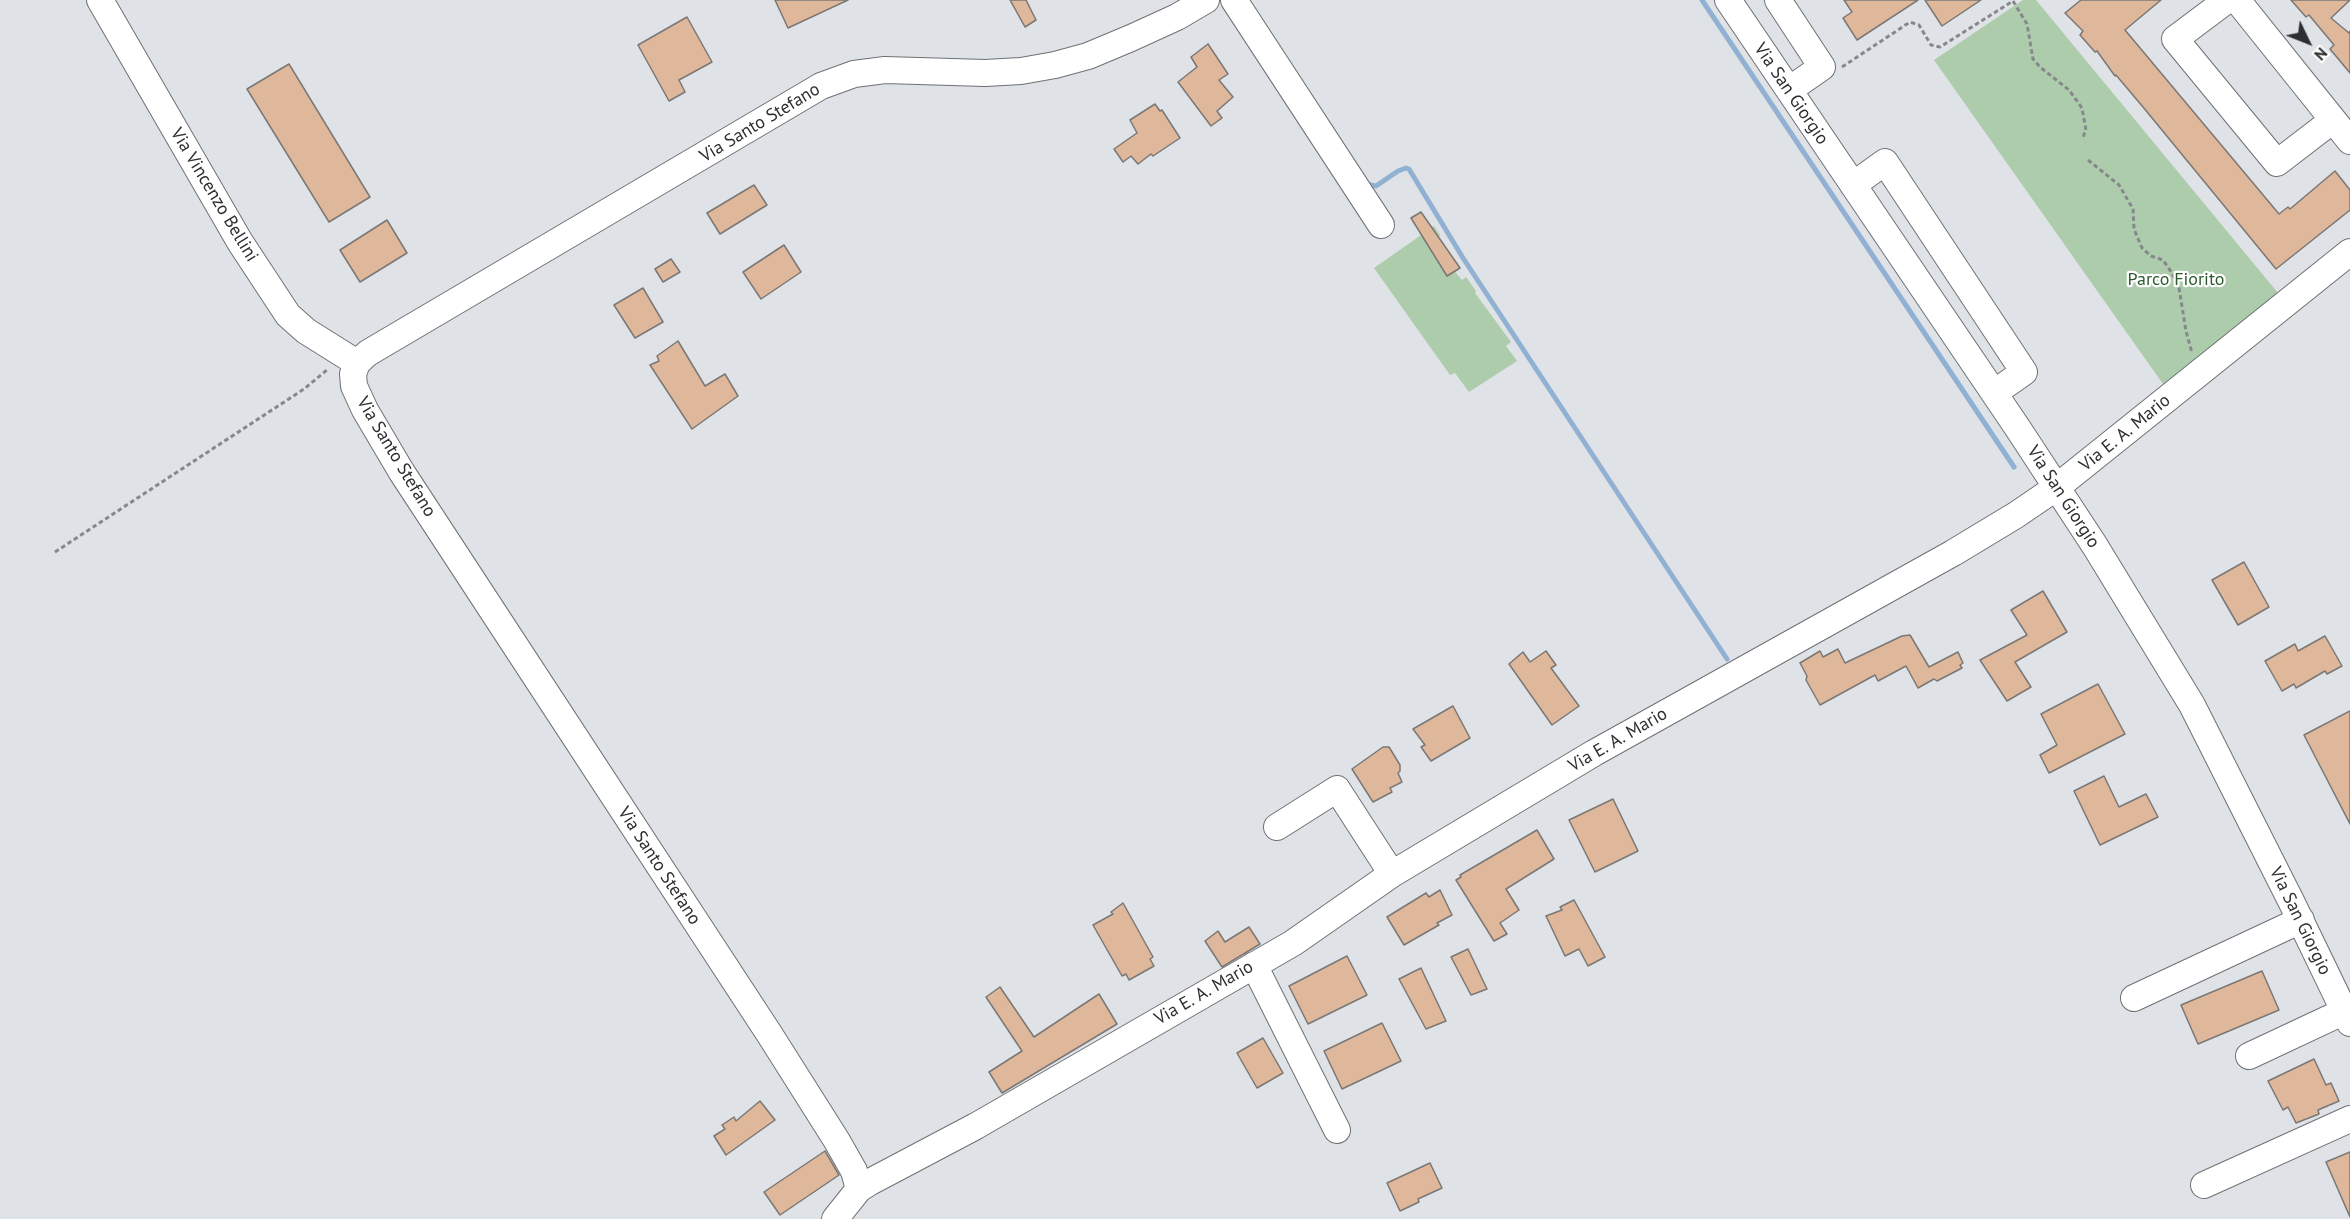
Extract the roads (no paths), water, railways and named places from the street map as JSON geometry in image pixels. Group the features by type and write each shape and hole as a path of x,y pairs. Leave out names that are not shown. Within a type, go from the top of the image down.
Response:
{"street":[{"name":"Via Vincenzo Bellini","path":"100,0 240,242 288,315 306,331 351,360"},
{"name":"Via Santo Stefano","path":"859,1190 854,1171 837,1141 770,1035 401,471 364,410 354,386 351,360 368,353 821,86 854,74 885,70 985,73 1021,71 1055,65 1088,56 1177,17 1206,0"},
{"path":"1234,0 1381,225"},
{"name":"Via San Giorgio","path":"1728,0 2057,488 2192,705 2301,920 2347,1017"},
{"path":"1778,0 1822,67 1789,90"},
{"path":"2227,0 2175,39 2277,163 2333,120"},
{"path":"2237,0 2350,141"},
{"path":"1853,185 1885,162 2024,372 1994,393"},
{"name":"Via E. A. Mario","path":"859,1190 976,1126 1293,943 1392,874 1594,753 1953,553 2057,488 2350,252"},
{"path":"1277,827 1337,789 1392,874"},
{"path":"2134,999 2301,920"},
{"path":"1254,964 1337,1130"},
{"path":"2249,1056 2347,1017"},
{"path":"2204,1185 2350,1119"},
{"path":"835,1219 859,1190"}],"waterway":[{"path":"1702,0 2014,467"},
{"path":"1365,184 1376,186 1398,171 1409,169 1463,258 1727,659"}],"park label":[{"name":"Parco Fiorito","path":"2176,280"}]}
